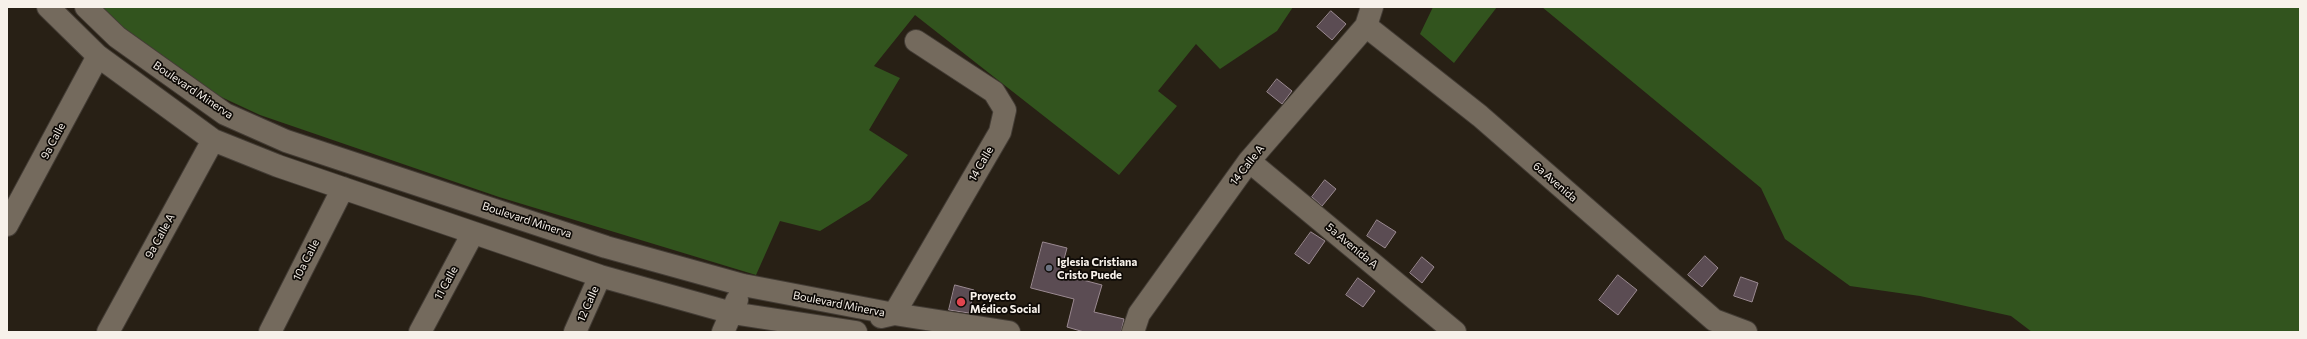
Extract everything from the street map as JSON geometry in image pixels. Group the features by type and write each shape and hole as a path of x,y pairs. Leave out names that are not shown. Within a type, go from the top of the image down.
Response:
{"street":[{"path":"48,7 98,56 213,140 278,166 600,276 727,323 798,324 856,332"},
{"name":"Boulevard Minerva","path":"86,7 117,37 225,114 286,141 606,247 743,285 894,314 1009,332"},
{"name":"14 Calle A","path":"1133,332 1139,314 1249,161 1369,17"},
{"name":"6a Avenida","path":"1369,17 1714,320 1746,332"},
{"name":"14 Calle","path":"894,314 1000,132 1005,110 994,92 916,41"},
{"name":"9a Calle","path":"7,225 98,56"},
{"name":"9a Calle A","path":"108,332 213,140"},
{"name":"5a Avenida A","path":"1249,161 1455,332"},
{"name":"10a Calle","path":"270,332 343,188"},
{"name":"11 Calle","path":"420,332 475,234 471,225 475,210 473,202"},
{"path":"475,234 485,230 486,221 492,215 500,212"},
{"name":"12 Calle","path":"575,332 600,276"},
{"path":"727,323 743,285"},
{"path":"798,324 818,315 870,320 894,314"}],"green space":[{"path":"95,7 1293,7 1277,31 1220,69 1196,44 1158,91 1177,106 1119,175 915,15 874,66 900,78 869,130 908,155 870,200 820,231 780,221 756,275 499,197 260,115 204,89"},
{"path":"1433,7 1497,7 1454,63 1420,34"},
{"path":"1542,7 2300,7 2300,332 2032,332 2011,316 1920,296 1850,286 1785,239 1761,188"}],"building":[{"path":"1331,11 1346,24 1332,40 1317,27"},
{"path":"1277,79 1292,91 1282,104 1267,92"},
{"path":"1325,180 1336,189 1322,206 1312,197"},
{"path":"1377,220 1396,232 1385,248 1367,236"},
{"path":"1311,232 1325,241 1309,264 1295,254"},
{"path":"1043,242 1067,248 1060,274 1102,285 1094,312 1124,319 1121,332 1084,332 1067,327 1074,299 1031,288"},
{"path":"1705,256 1718,268 1702,287 1688,275"},
{"path":"1422,257 1434,267 1422,283 1410,273"},
{"path":"1618,275 1637,290 1618,315 1599,300"},
{"path":"1741,277 1758,283 1752,302 1734,296"},
{"path":"1358,278 1375,291 1363,307 1346,295"},
{"name":"Proyecto Médico Social","path":"955,285 974,290 969,313 949,310"}],"place":[{"name":"Iglesia Cristiana Cristo Puede","path":"1049,268"},
{"name":"Proyecto Médico Social","path":"961,302"}]}
